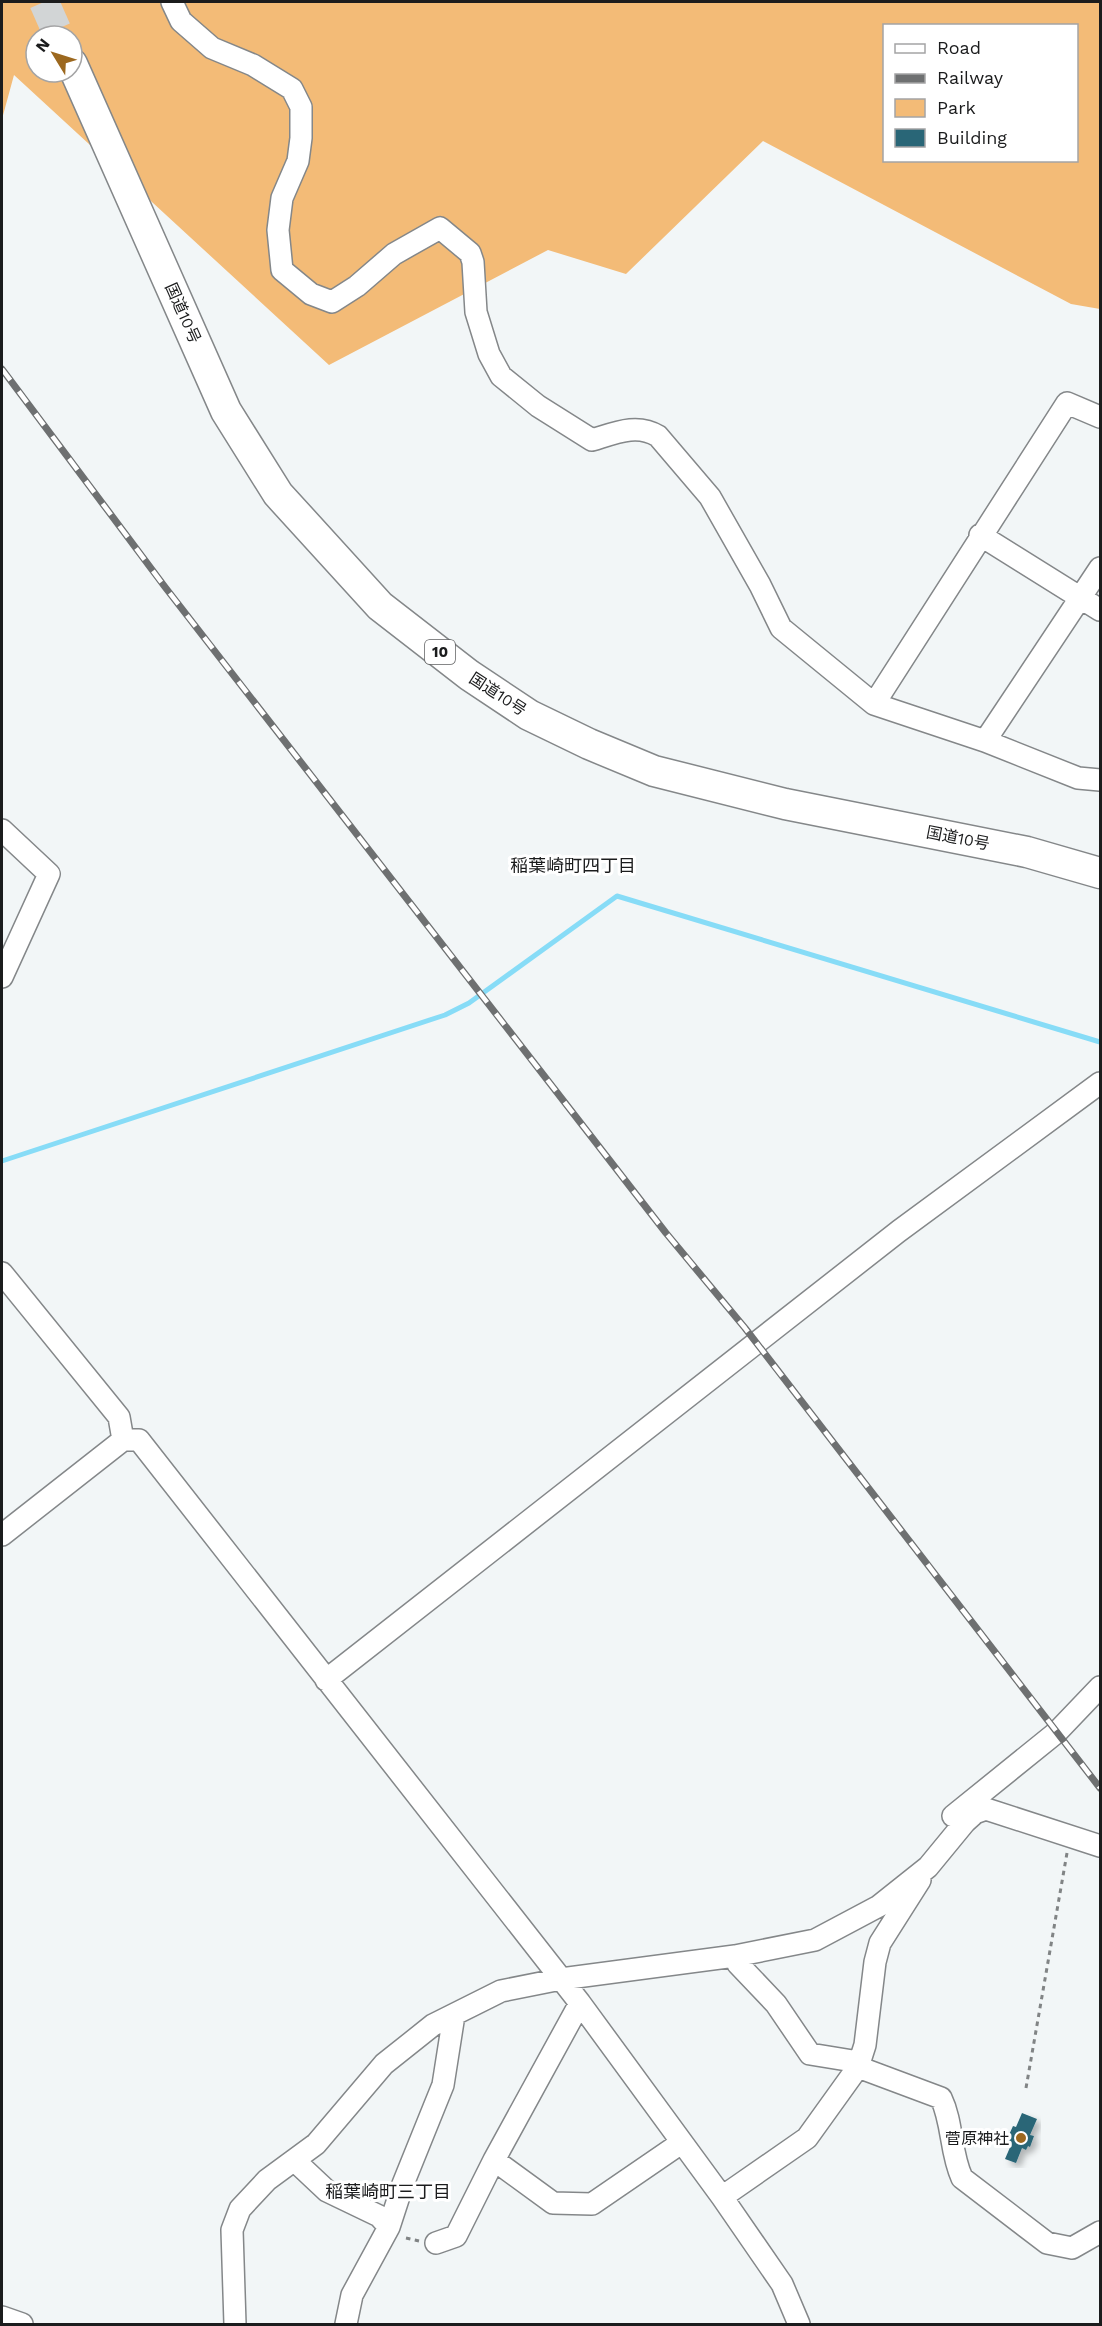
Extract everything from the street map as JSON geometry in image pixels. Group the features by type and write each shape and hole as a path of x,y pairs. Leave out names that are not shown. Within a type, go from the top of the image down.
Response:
{"highway":[{"name":"国道10号","path":"81,84 226,411 278,494 380,606 469,675 529,715 589,744 654,771 785,804 1027,852 1101,873"}],"street":[{"path":"172,2 181,21 212,48 253,65 292,89 301,107 298,161 282,198 278,230 282,270 311,294 332,302 357,286 394,254 440,228 470,253 473,262 476,312 489,354 501,376 538,406 592,440 636,429 647,429 658,436 710,497 760,585 781,628 874,704 985,741 1078,778 1101,780"},
{"path":"874,704 1067,403 1101,417"},
{"path":"980,536 1101,610"},
{"path":"985,741 1101,568"},
{"path":"2,830 50,874 2,977"},
{"path":"326,1680 899,1231 1101,1083"},
{"path":"2,1273 119,1417 123,1440"},
{"path":"2,1535 123,1440 139,1440 580,2003 722,2197 782,2284 799,2325"},
{"path":"895,1893 949,1819 1057,1732 1101,1687"},
{"path":"722,2197 807,2138 859,2064 865,2045 875,1962 880,1943 928,1867 965,1822 975,1813 986,1809 1101,1846"},
{"path":"235,2325 232,2230 240,2209 267,2180 316,2144 384,2064 433,2025 501,1991 561,1979 735,1956 815,1940 864,1915 928,1867"},
{"path":"735,1956 738,1964 776,2004 810,2054 859,2064 941,2098 946,2109 956,2164 962,2178 1047,2243 1072,2248 1101,2232"},
{"path":"436,2243 456,2236 494,2160 580,2003"},
{"path":"346,2325 352,2295 389,2227 403,2184 443,2085 454,2015"},
{"path":"494,2160 553,2203 592,2204 681,2143"},
{"path":"294,2160 327,2191 379,2216 389,2227"}],"path":[{"path":"1026,2088 1070,1836"},
{"path":"389,2227 409,2240 436,2243"}],"green space":[{"path":"2,2 1100,2 1100,309 1071,304 763,141 626,274 548,250 329,365 14,75 2,119"}],"building":[{"name":"菅原神社","path":"1022,2113 1037,2119 1030,2135 1034,2136 1030,2147 1028,2146 1026,2150 1022,2148 1016,2163 1005,2159 1011,2145 1008,2144 1010,2139 1008,2137 1013,2126 1016,2127"}],"waterway":[{"path":"2,1161 445,1015 469,1003 617,896 1100,1042"}],"tunnel":[{"path":"44,2 54,24"}],"railway":[{"path":"2,369 165,587 666,1233 745,1328 1100,1788"}],"place":[{"name":"菅原神社","path":"1021,2138"}],"district":[{"name":"稲葉崎町四丁目","path":"573,865"},
{"name":"稲葉崎町三丁目","path":"388,2191"}]}
